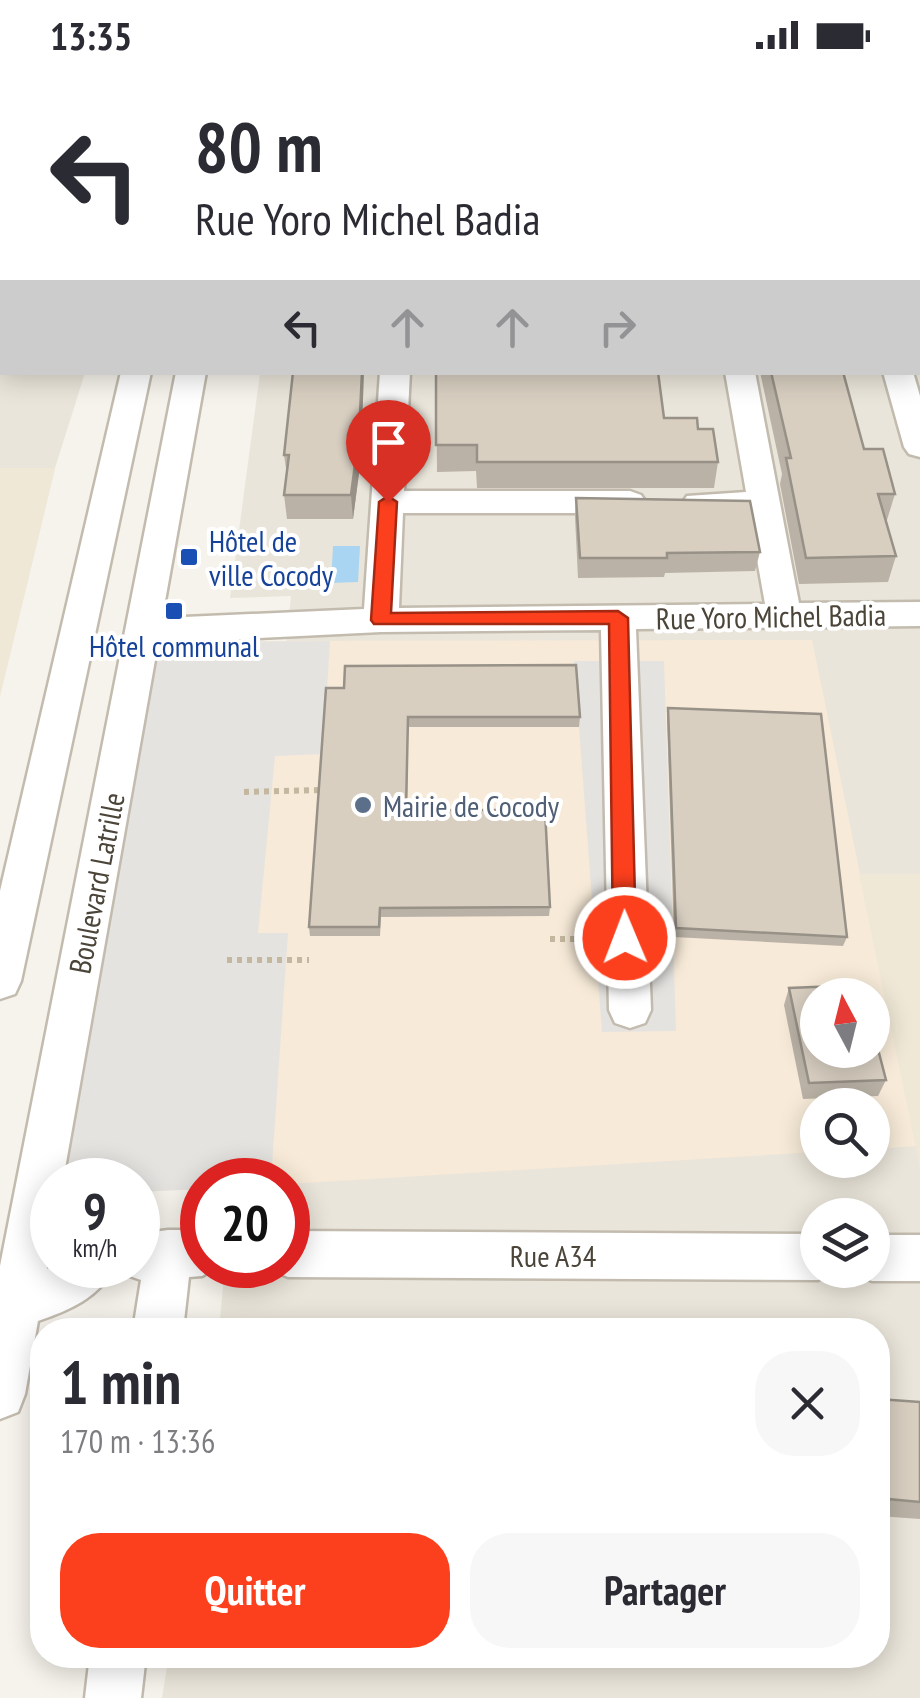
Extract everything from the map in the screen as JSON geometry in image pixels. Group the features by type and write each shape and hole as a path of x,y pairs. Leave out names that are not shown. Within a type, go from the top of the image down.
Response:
{"street":[{"path":"0,981 135,375"},
{"name":"Boulevard Latrille","path":"0,1394 8,1302 27,1242 190,375"},
{"path":"381,620 395,375"},
{"path":"741,375 784,616"},
{"path":"899,375 920,448"},
{"path":"388,502 764,503"},
{"name":"Rue Yoro Michel Badia","path":"143,631 381,620 920,614"},
{"path":"618,618 630,1010"},
{"name":"Rue A34","path":"310,1254 800,1257"},
{"path":"160,1318 169,1255"},
{"path":"890,1258 920,1258"},
{"path":"8,1302 66,1288"},
{"path":"113,1698 116,1668"}],"path":[{"path":"244,792 321,790"},
{"path":"227,960 309,960"}],"shaded area":[{"path":"0,375 84,375 55,468 0,696"},
{"path":"260,375 920,375 920,1698 162,1698 167,1668 890,1668 890,1318 220,1318 223,1288 310,1288 310,1158 236,1158 291,596 230,598"},
{"path":"0,468 55,468 0,696"},
{"name":"Mairie de Cocody","path":"812,640 881,978 800,978 800,1068 890,1068 890,1020 916,1146 890,1148 890,1088 800,1088 800,1153 310,1183 310,1158 180,1158 180,1190 160,1191 160,1158 122,1158 197,641"},
{"path":"330,641 323,754 275,756 258,933 288,933 273,1158 180,1158 180,1190 160,1191 160,1158 69,1158 157,642"},
{"path":"574,661 664,661 676,1031 602,1032"},
{"path":"859,874 920,874 920,1169 890,1023 890,978 881,978"}],"water":[{"path":"333,546 360,546 358,582 331,583"}],"building":[{"path":"293,375 362,375 351,495 284,495 289,455 284,455"},
{"path":"436,375 658,375 664,418 697,418 698,429 713,429 718,462 477,462 477,445 436,445"},
{"path":"772,375 844,375 864,449 883,449 895,494 878,494 896,556 806,558 786,458 791,458"},
{"path":"576,498 750,501 760,552 580,558"},
{"name":"Mairie de Cocody","path":"576,665 580,717 408,717 406,810 545,810 550,907 380,908 379,927 309,927 326,688 344,688 345,666"},
{"path":"668,708 821,714 847,937 676,928"},
{"path":"789,988 800,988 800,1040"},
{"path":"806,1068 883,1068 886,1080 809,1083"},
{"path":"890,1400 920,1402 920,1502 890,1499"}],"place":[{"name":"Hôtel de ville Cocody","path":"189,557"},
{"name":"Hôtel communal","path":"174,611"},
{"name":"Mairie de Cocody","path":"363,805"}],"route":[{"path":"388,502 381,620 618,618 625,938"}]}
